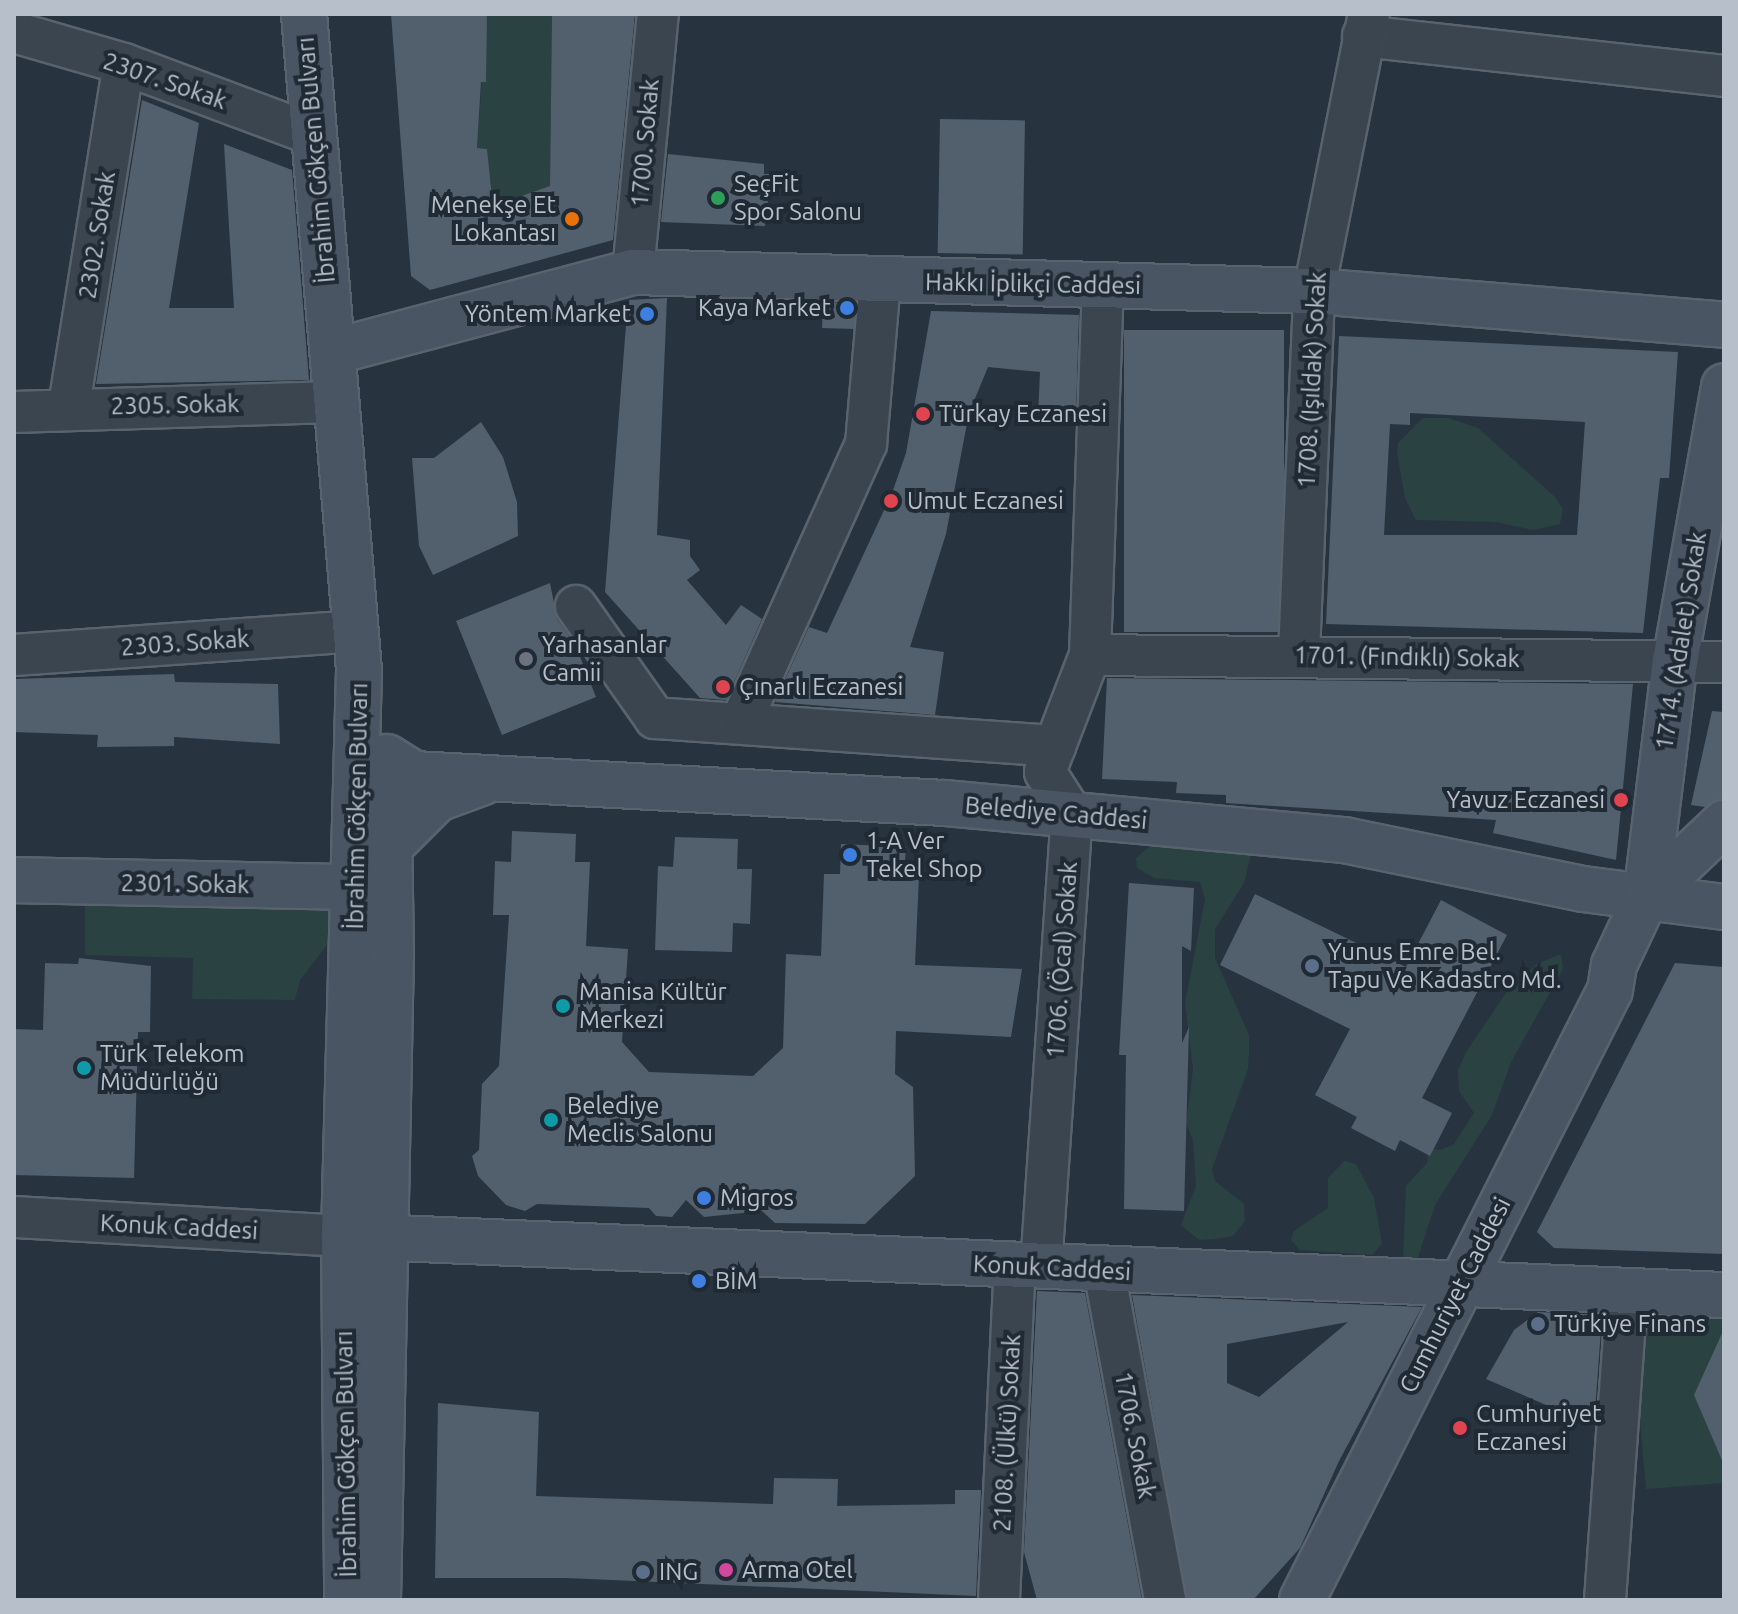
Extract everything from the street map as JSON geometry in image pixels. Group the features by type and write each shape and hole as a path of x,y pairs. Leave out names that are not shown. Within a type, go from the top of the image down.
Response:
{"street":[{"name":"İbrahim Gökçen Bulvarı","path":"304,14 356,631 356,887 362,1236 378,1600"},
{"name":"İbrahim Gökçen Bulvarı","path":"332,14 351,347 387,757 390,843 362,1236 347,1600"},
{"name":"1700. Sokak","path":"633,272 658,14"},
{"path":"1366,25 1724,76"},
{"name":"1708. (Işıldak) Sokak","path":"1299,654 1314,291 1366,25"},
{"name":"2307. Sokak","path":"14,32 124,64 314,135"},
{"name":"2302. Sokak","path":"69,406 124,64"},
{"name":"Hakkı İplikçi Caddesi","path":"351,347 633,272 1314,291 1724,325"},
{"path":"741,722 866,444 880,281"},
{"path":"1072,814 1045,772 1090,655 1103,285"},
{"name":"1714. (Adalet) Sokak","path":"1663,898 1675,662 1724,386"},
{"name":"2305. Sokak","path":"14,412 69,406 337,402"},
{"path":"576,606 655,718 1055,746"},
{"name":"2303. Sokak","path":"14,655 356,631"},
{"name":"1701. (Fındıklı) Sokak","path":"1090,655 1299,654 1724,662"},
{"name":"Belediye Caddesi","path":"387,757 414,774 1072,814 1344,840 1724,907"},
{"path":"356,887 390,843 437,799 491,780"},
{"name":"1706. (Öcal) Sokak","path":"1028,1267 1072,814"},
{"name":"Cumhuriyet Caddesi","path":"1302,1600 1610,990 1633,973 1663,898 1724,823"},
{"name":"Cumhuriyet Caddesi","path":"1663,898 1724,862"},
{"name":"2301. Sokak","path":"14,880 356,887"},
{"name":"Konuk Caddesi","path":"14,1217 1028,1267 1724,1295"},
{"name":"2108. (Ülkü) Sokak","path":"999,1600 1028,1267"},
{"name":"1706. Sokak","path":"1104,1270 1165,1600"},
{"path":"1605,1600 1627,1292"}],"green space":[{"path":"487,14 552,14 550,190 493,207 487,149 477,148"},
{"path":"1423,418 1448,418 1478,428 1555,497 1563,509 1560,524 1533,530 1496,522 1416,520 1405,498 1397,452 1398,443"},
{"path":"1163,835 1226,841 1251,854 1244,883 1215,929 1215,958 1249,1035 1249,1050 1248,1069 1212,1169 1215,1181 1244,1204 1245,1221 1233,1236 1215,1239 1199,1240 1181,1225 1196,1186 1193,1140 1186,1123 1193,1069 1185,1003 1205,899 1200,882 1154,878 1137,868 1136,858"},
{"path":"85,900 335,909 337,932 300,980 295,1000 192,999 193,958 85,955"},
{"path":"1561,954 1563,969 1511,1062 1492,1115 1435,1205 1416,1263 1403,1260 1406,1186 1427,1163 1428,1148 1440,1150 1454,1144 1474,1113 1459,1091 1458,1070 1466,1052 1510,987 1537,964"},
{"path":"1344,1161 1356,1164 1374,1198 1382,1244 1372,1255 1300,1250 1291,1240 1294,1231 1328,1208 1328,1178"},
{"path":"1630,1306 1724,1311 1724,1483 1646,1489"}],"building":[{"path":"391,14 487,14 486,82 481,82 477,148 487,149 493,206 550,186 552,14 635,14 613,240 430,290 411,276"},
{"path":"142,100 199,123 169,308 234,308 224,144 292,170 309,380 96,384"},
{"path":"940,119 1025,120 1023,254 938,253"},
{"name":"SeçFit Spor Salonu","path":"668,154 764,164 764,174 771,174 765,226 661,222"},
{"path":"667,298 657,535 690,540 690,556 700,570 687,580 726,625 741,605 762,619 726,700 700,698 605,592 628,300"},
{"path":"823,302 855,303 854,329 822,328"},
{"path":"931,311 1079,315 1076,413 1038,415 1040,372 988,367 969,413 946,534 910,647 944,652 935,715 775,702 809,627 827,633 892,493 906,453"},
{"path":"1124,330 1284,330 1284,632 1124,632"},
{"path":"1339,336 1678,352 1669,478 1660,478 1643,633 1326,624","holes":["1410,413 1585,422 1577,535 1384,535 1390,424 1410,425"]},
{"path":"481,422 503,457 517,502 518,536 433,575 419,546 412,458 434,458"},
{"name":"Yarhasanlar Camii","path":"550,583 557,619 575,644 596,697 502,735 456,621"},
{"path":"174,674 175,682 278,684 280,744 174,737 174,746 97,747 98,735 14,732 14,679"},
{"path":"1107,678 1633,684 1616,860 1493,833 1496,820 1226,803 1226,795 1176,793 1177,782 1102,779"},
{"path":"1712,711 1724,712 1724,799 1705,807 1691,805"},
{"path":"512,831 576,834 575,862 590,862 586,946 628,949 622,1042 649,1072 753,1076 783,1048 786,954 821,956 824,874 840,874 841,844 906,847 904,874 919,876 915,965 1022,969 1011,1037 896,1031 895,1074 913,1087 915,1176 865,1224 775,1223 762,1211 704,1217 686,1200 672,1217 656,1216 649,1208 537,1204 525,1211 506,1205 478,1176 472,1156 479,1150 482,1084 499,1066 509,915 493,915 495,861 511,862"},
{"path":"675,837 738,839 737,869 752,869 750,924 733,923 732,952 655,950 658,866 673,867"},
{"path":"1129,883 1194,888 1191,951 1182,946 1182,1043 1189,1027 1184,1211 1124,1209 1126,1055 1119,1055"},
{"path":"1255,894 1406,967 1441,900 1507,935 1422,1098 1452,1113 1430,1156 1400,1140 1395,1151 1351,1128 1357,1117 1315,1095 1350,1029 1220,965"},
{"name":"Türk Telekom Müdürlüğü","path":"79,958 151,966 150,1032 138,1032 134,1178 14,1175 14,1029 43,1030 45,963 78,964"},
{"path":"1675,963 1724,967 1724,1254 1554,1248 1537,1232"},
{"path":"1037,1291 1085,1293 1142,1600 1037,1600 1024,1552"},
{"path":"1132,1295 1422,1307 1339,1461 1300,1548 1253,1600 1187,1600","holes":["1348,1322 1259,1397 1227,1383 1227,1344"]},
{"path":"1538,1312 1602,1315 1595,1411 1560,1411 1486,1379 1514,1330"},
{"path":"1724,1329 1724,1465 1694,1395"},
{"path":"438,1403 539,1412 536,1496 773,1504 774,1478 838,1479 837,1506 955,1504 955,1490 981,1490 976,1596 567,1578 435,1578"}],"place":[{"name":"SeçFit Spor Salonu","path":"718,198"},
{"name":"Menekşe Et Lokantası","path":"572,219"},
{"name":"Kaya Market","path":"847,308"},
{"name":"Yöntem Market","path":"647,314"},
{"name":"Türkay Eczanesi","path":"923,414"},
{"name":"Umut Eczanesi","path":"891,501"},
{"name":"Yarhasanlar Camii","path":"526,659"},
{"name":"Çınarlı Eczanesi","path":"723,687"},
{"name":"Yavuz Eczanesi","path":"1621,800"},
{"name":"1-A Ver Tekel Shop","path":"850,855"},
{"name":"Yunus Emre Bel. Tapu Ve Kadastro Md.","path":"1312,966"},
{"name":"Manisa Kültür Merkezi","path":"563,1006"},
{"name":"Türk Telekom Müdürlüğü","path":"84,1068"},
{"name":"Belediye Meclis Salonu","path":"551,1120"},
{"name":"Migros","path":"704,1198"},
{"name":"BİM","path":"699,1281"},
{"name":"Türkiye Finans","path":"1538,1324"},
{"name":"Cumhuriyet Eczanesi","path":"1460,1428"},
{"name":"Arma Otel","path":"726,1570"},
{"name":"ING","path":"643,1572"}]}
